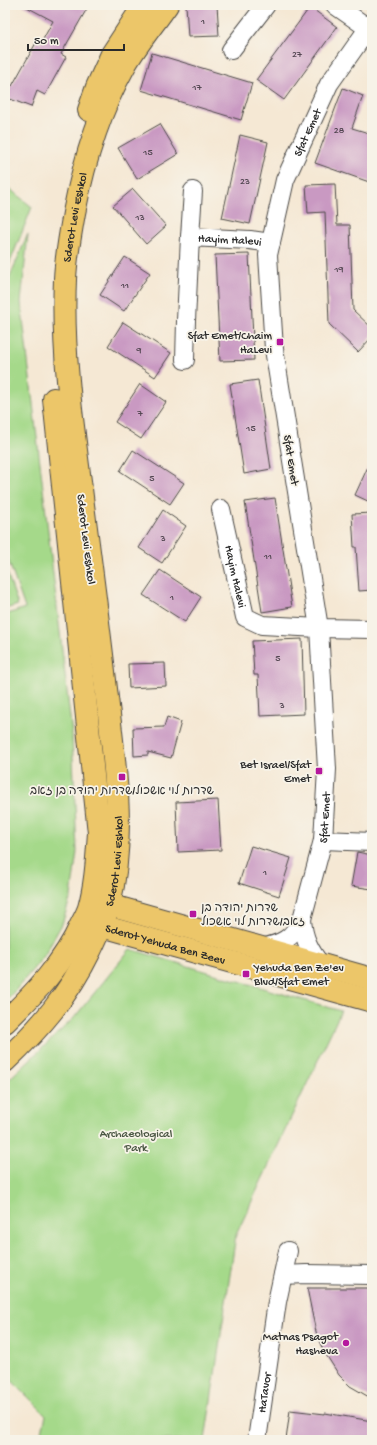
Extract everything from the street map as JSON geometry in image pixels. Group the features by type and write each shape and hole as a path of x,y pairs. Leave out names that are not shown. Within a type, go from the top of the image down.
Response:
{"main road":[{"name":"Sderot Levi Eshkol","path":"100,913 95,881 99,833 54,391 50,327 50,280 53,246 75,147 97,87 112,54 144,5"},
{"name":"Sderot Levi Eshkol","path":"5,1061 27,1041 53,1011 79,971 117,861 118,833 111,731 68,391 64,324 65,279 68,245 80,183 88,152 99,120 110,94 126,64 167,5"},
{"name":"Sderot Levi Eshkol","path":"5,1022 38,990 57,966 72,943 100,913"},
{"name":"Sderot Yehuda Ben Zeev","path":"100,913 260,948 372,979"},
{"name":"Sderot Yehuda Ben Zeev","path":"100,913 372,1001"}],"street":[{"path":"230,50 266,5"},
{"path":"335,5 370,26"},
{"name":"Sfat Emet","path":"260,948 275,945 284,941 298,928 302,919 323,840 327,769 319,628 274,349 268,255 285,180 329,84 370,26"},
{"name":"Hayim Halevi","path":"185,360 193,190"},
{"name":"Hayim Halevi","path":"190,237 250,240 270,244"},
{"name":"Hayim Halevi","path":"221,509 245,617 262,626 372,629"},
{"path":"323,840 372,842"},
{"name":"Sfat Emet","path":"302,919 304,936 321,965"},
{"name":"HaTavor","path":"257,1440 277,1302 288,1251"},
{"path":"283,1275 306,1274 372,1276"}],"green space":[{"path":"5,185 32,207 5,275"},
{"path":"28,234 21,302 72,734 77,851 71,896 62,924 44,956 5,1001 5,615 25,608 5,551 5,288"},
{"path":"5,567 18,605 5,609"},
{"name":"Archaeological Park","path":"130,949 341,1011 236,1235 205,1440 40,1440 46,1415 5,1374 5,1083 74,1018"}],"building":[{"path":"23,5 89,5 61,54 66,57 45,95 37,91 31,107 5,97 5,83 12,86 37,41 41,43 53,21"},
{"path":"186,5 217,5 219,36 188,37"},
{"path":"310,7 337,27 284,100 256,80"},
{"path":"152,53 252,83 241,120 141,90"},
{"path":"343,88 363,96 352,128 372,134 372,183 315,163"},
{"path":"160,124 178,154 137,179 118,148"},
{"path":"240,135 268,142 250,224 222,218"},
{"path":"335,184 337,225 350,225 353,310 372,328 372,337 358,352 329,324 325,212 308,213 306,185"},
{"path":"133,189 166,226 146,244 113,206"},
{"path":"249,254 254,360 220,361 215,255"},
{"path":"125,257 150,273 124,311 100,295"},
{"path":"123,322 171,353 155,377 108,346"},
{"path":"258,380 271,469 244,474 230,384"},
{"path":"140,384 166,402 141,439 115,422"},
{"path":"133,450 184,483 170,504 120,471"},
{"path":"372,458 372,503 355,495"},
{"path":"275,498 292,607 262,612 245,502"},
{"path":"163,510 186,526 162,563 139,548"},
{"path":"372,513 372,590 359,591 352,514"},
{"path":"160,570 201,597 185,622 143,595"},
{"path":"302,639 304,714 260,716 258,675 254,675 252,641"},
{"path":"165,663 166,686 129,688 128,664"},
{"path":"167,717 181,722 171,758 148,752 148,755 134,756 133,728 164,727"},
{"path":"218,800 221,850 178,852 176,802"},
{"path":"251,846 291,858 279,896 239,883"},
{"path":"357,852 372,855 372,889 351,886"},
{"name":"Matnas Psagot Hasheva","path":"307,1288 372,1288 372,1389 369,1397 350,1386 339,1375 323,1350 317,1336"},
{"path":"290,1410 325,1413 372,1421 372,1440 286,1440"}],"place":[{"name":"Sfat Emet/Chaim HaLevi","path":"280,342"},
{"name":"Bet Israel/Sfat Emet","path":"319,771"},
{"name":"שדרות לוי אשכול/שדרות יהודה בן זאב","path":"122,777"},
{"name":"שדרות יהודה בן זאב/שדרות לוי אשכול","path":"193,914"},
{"name":"Yehuda Ben Ze'ev Blvd/Sfat Emet","path":"246,974"},
{"name":"Matnas Psagot Hasheva","path":"346,1343"}]}
